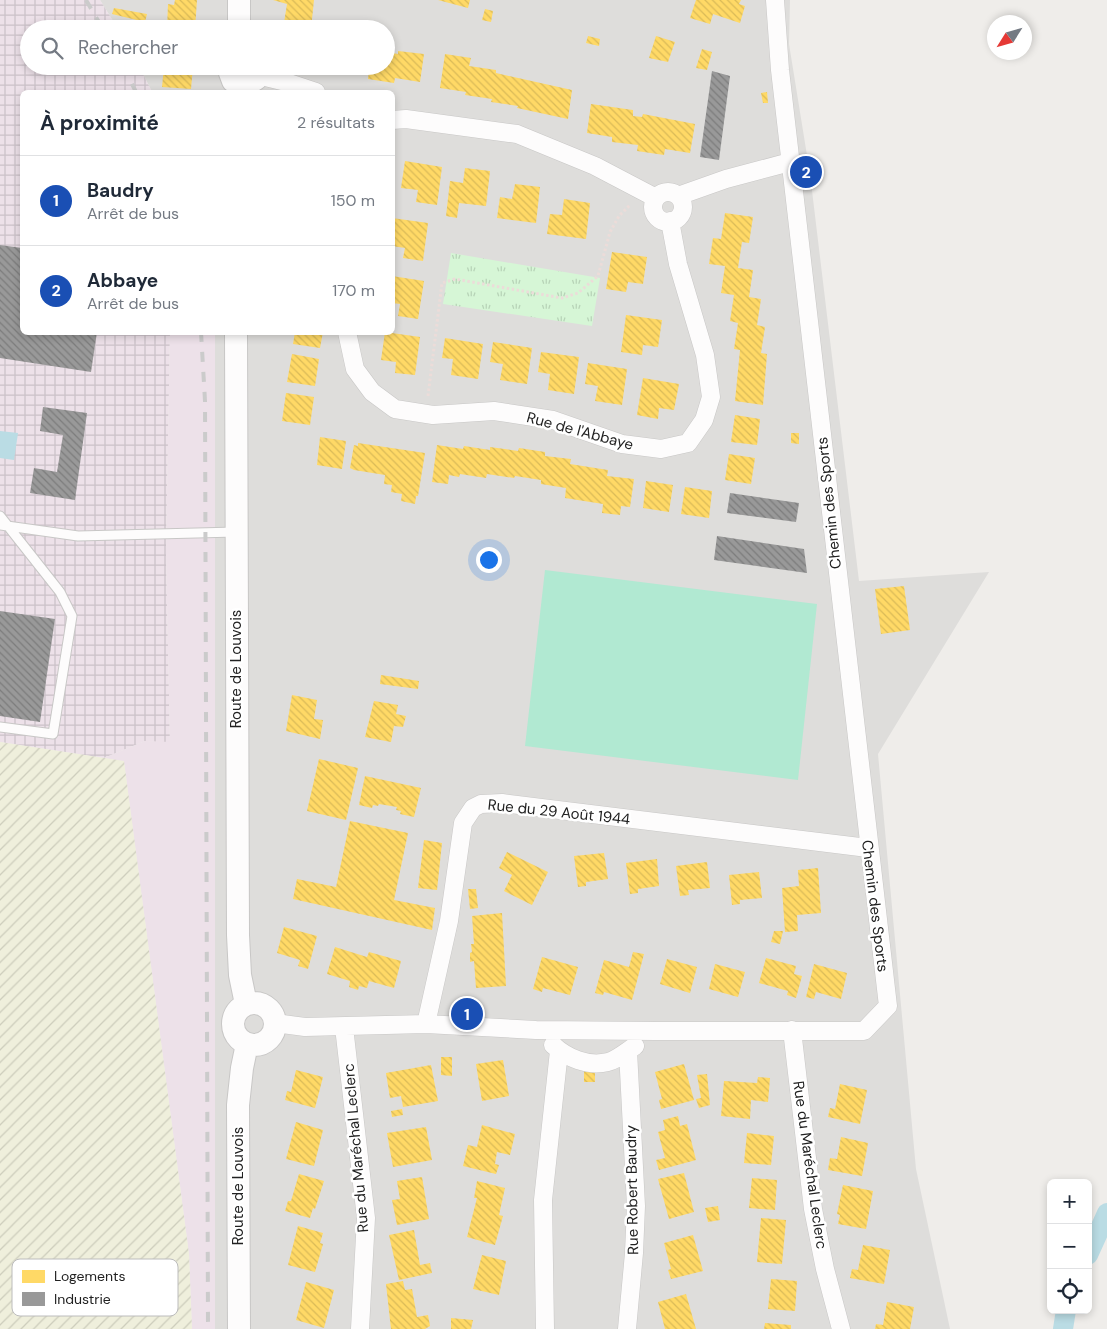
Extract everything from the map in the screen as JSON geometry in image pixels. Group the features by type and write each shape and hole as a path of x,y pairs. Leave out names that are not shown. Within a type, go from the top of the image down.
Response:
{"street":[{"path":"239,0 239,20"},
{"name":"Chemin des Sports","path":"775,0 790,162 868,848 888,1006 864,1030 792,1030"},
{"path":"245,77 286,82 310,90"},
{"path":"395,120 406,119 517,134 595,166 649,195 664,192 678,196 726,179 790,162"},
{"path":"649,195 655,213 661,220 670,221 678,217 683,209 678,196"},
{"name":"Rue de l'Abbaye","path":"348,335 355,369 372,392 395,408 426,414 494,411 553,420 622,444 661,449 688,442 704,420 710,397 705,356 678,264 670,221"},
{"name":"Route de Louvois","path":"236,335 238,934 240,975 246,1004"},
{"name":"Rue du 29 Août 1944","path":"426,1024 449,921 463,823 473,808 481,804 502,803 868,848"},
{"path":"246,1004 260,1004 265,1007 274,1016 275,1023 271,1036 261,1044 247,1044 237,1036 233,1024 237,1012 246,1004"},
{"path":"275,1023 305,1027 426,1024 536,1030 792,1030"},
{"name":"Rue du Maréchal Leclerc","path":"344,1027 366,1218 360,1329"},
{"path":"536,1030 559,1051 573,1059 608,1062 628,1051 656,1031"},
{"name":"Rue du Maréchal Leclerc","path":"792,1030 813,1209 825,1269 841,1329"},
{"name":"Route de Louvois","path":"238,1329 238,1105 247,1044"},
{"path":"545,1329 544,1200 559,1051"},
{"name":"Rue Robert Baudry","path":"627,1329 636,1206 628,1051"}],"lane":[{"path":"0,516 11,527 60,592 72,616 53,734 0,726"},
{"path":"0,525 78,536 236,532"}],"path":[{"path":"426,414 442,283 455,279 562,298 578,292 598,276 610,232 619,216 649,195"}],"shaded area":[{"path":"0,0 100,0 112,20 20,20 20,75 144,75 151,90 20,90 20,335 170,335 166,552 170,743 145,741 104,758 0,742"},
{"path":"100,0 790,0 789,44 810,174 859,581 989,572 878,754 916,1169 950,1329 215,1329 215,335 395,335 395,90 151,90 144,75 395,75 395,20 112,20"},
{"path":"170,335 215,335 215,1329 192,1329 189,1254 124,762 104,758 145,741 170,742 166,552"}],"green space":[{"path":"451,253 600,278 592,326 443,304"},
{"path":"545,570 817,604 798,780 525,746"},
{"path":"0,742 124,761 189,1254 192,1329 0,1329"}],"water":[{"path":"0,431 18,433 14,460 0,458"}],"building: Logements":[{"path":"175,0 197,0 196,20 167,20 168,4 174,5"},
{"path":"273,0 314,0 312,20 284,20 287,4"},
{"path":"438,0 470,0 468,8"},
{"path":"696,0 741,0 739,4 745,6 740,23 713,14 710,24 690,18"},
{"path":"114,8 147,14 146,20 137,20 112,14"},
{"path":"485,9 493,11 491,22 482,20"},
{"path":"588,36 600,39 599,46 586,43"},
{"path":"656,36 675,42 668,62 649,58"},
{"path":"702,49 712,52 707,70 696,68"},
{"path":"398,51 424,54 420,82 395,78 394,83 368,79 368,75 395,75 395,54 398,54"},
{"path":"445,54 471,58 469,66 496,70 496,73 572,90 568,119 517,108 518,106 491,102 492,99 465,95 466,92 440,88"},
{"path":"163,75 192,75 191,89 162,87"},
{"path":"767,92 768,103 763,103 761,93"},
{"path":"591,104 633,110 633,116 642,117 643,114 695,124 690,153 665,149 664,155 637,151 638,145 612,142 612,137 587,133"},
{"path":"405,161 442,167 437,205 416,202 418,190 401,188"},
{"path":"465,168 490,171 486,206 459,203 457,218 446,216 450,181 463,183"},
{"path":"515,184 540,187 536,223 497,218 500,197 512,199"},
{"path":"564,199 590,203 586,239 547,234 550,214 562,215"},
{"path":"725,213 753,217 749,243 742,242 738,268 753,270 749,297 761,299 757,325 765,327 761,353 767,354 763,405 735,401 740,350 734,349 738,323 730,321 734,295 721,293 725,266 709,264 713,238 721,239"},
{"path":"395,218 428,223 423,261 403,258 405,248 395,246"},
{"path":"612,252 647,257 643,284 628,282 626,292 606,289"},
{"path":"395,276 424,281 418,319 398,316 400,304 395,303"},
{"path":"626,315 662,320 658,347 643,345 642,355 621,352"},
{"path":"395,333 420,337 415,375 395,373 396,362 381,360 385,335 395,335"},
{"path":"294,335 322,335 320,348 293,344"},
{"path":"445,338 483,344 478,379 451,375 453,359 442,358"},
{"path":"493,342 532,348 527,384 500,380 503,364 490,362"},
{"path":"541,352 579,357 574,394 548,390 550,374 538,372"},
{"path":"292,354 319,359 315,386 287,382"},
{"path":"588,363 627,369 622,405 595,401 598,386 585,384"},
{"path":"643,378 679,384 674,410 659,408 658,419 637,415"},
{"path":"286,393 314,397 310,425 282,421"},
{"path":"735,415 760,419 757,445 731,442"},
{"path":"791,433 799,433 799,444 791,443"},
{"path":"320,437 346,441 342,469 317,465"},
{"path":"358,443 425,453 415,504 401,501 402,494 391,492 392,485 384,484 385,475 350,468 354,445 358,446"},
{"path":"437,445 463,449 464,446 490,450 490,447 518,451 519,448 545,452 545,456 571,459 570,464 608,470 607,476 634,479 630,507 621,506 620,515 602,513 603,504 565,498 566,488 541,484 541,480 515,476 514,478 487,474 486,478 460,474 459,477 449,475 448,484 432,482"},
{"path":"729,454 755,458 751,484 725,480"},
{"path":"646,481 673,485 669,512 643,508"},
{"path":"685,487 712,491 709,518 681,514"},
{"path":"904,586 910,630 881,634 875,589"},
{"path":"381,675 419,681 418,689 380,684"},
{"path":"292,695 317,700 314,719 323,720 320,739 286,731"},
{"path":"374,701 398,705 396,714 406,716 403,727 394,726 391,742 365,737"},
{"path":"319,759 358,768 346,820 307,811"},
{"path":"365,776 421,788 414,817 400,814 401,811 396,810 397,807 379,804 378,806 373,805 372,808 359,805"},
{"path":"350,821 408,833 394,900 435,908 432,930 293,899 297,879 336,887"},
{"path":"424,840 442,843 437,890 418,888"},
{"path":"507,852 548,872 532,905 504,891 512,875 499,868"},
{"path":"604,853 608,879 586,882 586,886 578,887 574,856"},
{"path":"657,859 659,886 638,889 638,893 630,894 626,863"},
{"path":"707,862 710,888 688,890 689,895 680,896 676,866"},
{"path":"818,868 821,913 797,915 798,931 785,932 782,888 799,886 798,870"},
{"path":"759,872 762,898 740,900 740,904 732,905 729,875"},
{"path":"468,889 476,889 478,908 470,909"},
{"path":"502,913 506,986 476,988 474,961 470,962 471,944 474,944 472,916"},
{"path":"284,927 317,936 308,969 298,966 300,960 277,953"},
{"path":"774,931 783,931 780,944 771,942"},
{"path":"335,947 367,957 369,952 401,961 394,988 369,981 367,988 359,986 358,990 349,987 350,981 327,974"},
{"path":"633,952 644,954 632,1000 604,992 603,995 595,993 604,960 629,967"},
{"path":"542,957 578,967 570,995 543,988 542,992 533,989"},
{"path":"766,958 796,966 794,974 802,976 796,998 787,995 788,991 759,983"},
{"path":"667,959 697,967 690,993 660,984"},
{"path":"715,964 745,972 738,997 709,989"},
{"path":"814,964 847,973 841,999 816,992 814,999 806,997"},
{"path":"441,1057 452,1057 452,1076 441,1075"},
{"path":"503,1060 509,1096 482,1101 476,1064"},
{"path":"684,1064 694,1100 661,1109 659,1100 662,1099 655,1072"},
{"path":"431,1065 438,1101 403,1107 401,1096 390,1098 386,1073"},
{"path":"296,1070 323,1077 315,1108 285,1100 287,1091 291,1092"},
{"path":"584,1070 595,1070 595,1082 584,1082"},
{"path":"707,1074 710,1105 699,1108 696,1099 701,1098 697,1075"},
{"path":"758,1077 770,1078 768,1102 751,1100 750,1119 721,1116 724,1081 757,1083"},
{"path":"840,1084 867,1090 860,1124 828,1117 830,1108 835,1109"},
{"path":"402,1109 403,1115 392,1117 391,1111"},
{"path":"678,1116 680,1126 687,1124 696,1160 659,1170 656,1160 665,1158 658,1132 665,1130 663,1120"},
{"path":"296,1122 323,1130 314,1166 286,1159"},
{"path":"482,1125 515,1134 510,1155 497,1152 495,1164 499,1165 496,1174 463,1166 468,1145 477,1147"},
{"path":"426,1127 432,1160 393,1167 387,1133"},
{"path":"747,1133 774,1136 771,1165 744,1163"},
{"path":"841,1137 868,1143 862,1176 828,1170 830,1158 837,1159"},
{"path":"684,1173 694,1212 669,1219 658,1179"},
{"path":"299,1174 324,1181 310,1218 285,1211 288,1201 291,1201"},
{"path":"422,1177 429,1219 397,1225 392,1200 400,1199 397,1181"},
{"path":"752,1178 777,1180 775,1210 749,1208"},
{"path":"477,1181 505,1188 499,1215 503,1216 495,1245 467,1237 477,1198 474,1198"},
{"path":"843,1185 873,1191 866,1229 838,1224 840,1215 837,1214"},
{"path":"718,1206 720,1220 708,1222 705,1208"},
{"path":"761,1218 786,1220 782,1264 757,1262"},
{"path":"298,1226 323,1233 320,1243 323,1244 315,1272 288,1265"},
{"path":"414,1230 420,1265 430,1263 432,1273 399,1280 389,1235"},
{"path":"693,1235 703,1271 671,1279 668,1270 671,1269 664,1243"},
{"path":"863,1245 890,1250 884,1284 850,1278 852,1269 858,1270"},
{"path":"482,1255 506,1261 499,1295 473,1289"},
{"path":"771,1279 797,1281 795,1311 768,1309"},
{"path":"403,1281 405,1290 412,1289 417,1317 428,1315 430,1326 425,1329 391,1329 386,1284"},
{"path":"306,1282 334,1290 324,1328 296,1320"},
{"path":"686,1294 696,1329 665,1329 658,1302"},
{"path":"887,1302 914,1307 910,1329 875,1329 876,1324 883,1325"},
{"path":"451,1318 473,1320 471,1329 451,1329"},
{"path":"765,1323 791,1325 791,1329 764,1329"}],"building: Industrie":[{"path":"712,71 730,76 719,160 700,157"},
{"path":"0,245 20,248 20,335 97,335 91,372 0,358"},
{"path":"43,407 87,413 75,500 30,493 34,468 57,472 63,435 40,431"},
{"path":"730,493 799,503 796,522 727,513"},
{"path":"717,536 804,549 807,573 714,560"},
{"path":"0,611 55,619 40,722 0,716"}],"waterway":[{"path":"1092,1246 1107,1213"},
{"path":"1063,1329 1065,1314"}],"railway":[{"path":"86,0 98,20"},
{"path":"128,75 135,90"},
{"path":"201,335 205,401 208,1329"}],"place":[{"name":"Abbaye","path":"806,172"},
{"name":"Baudry","path":"467,1014"}]}
